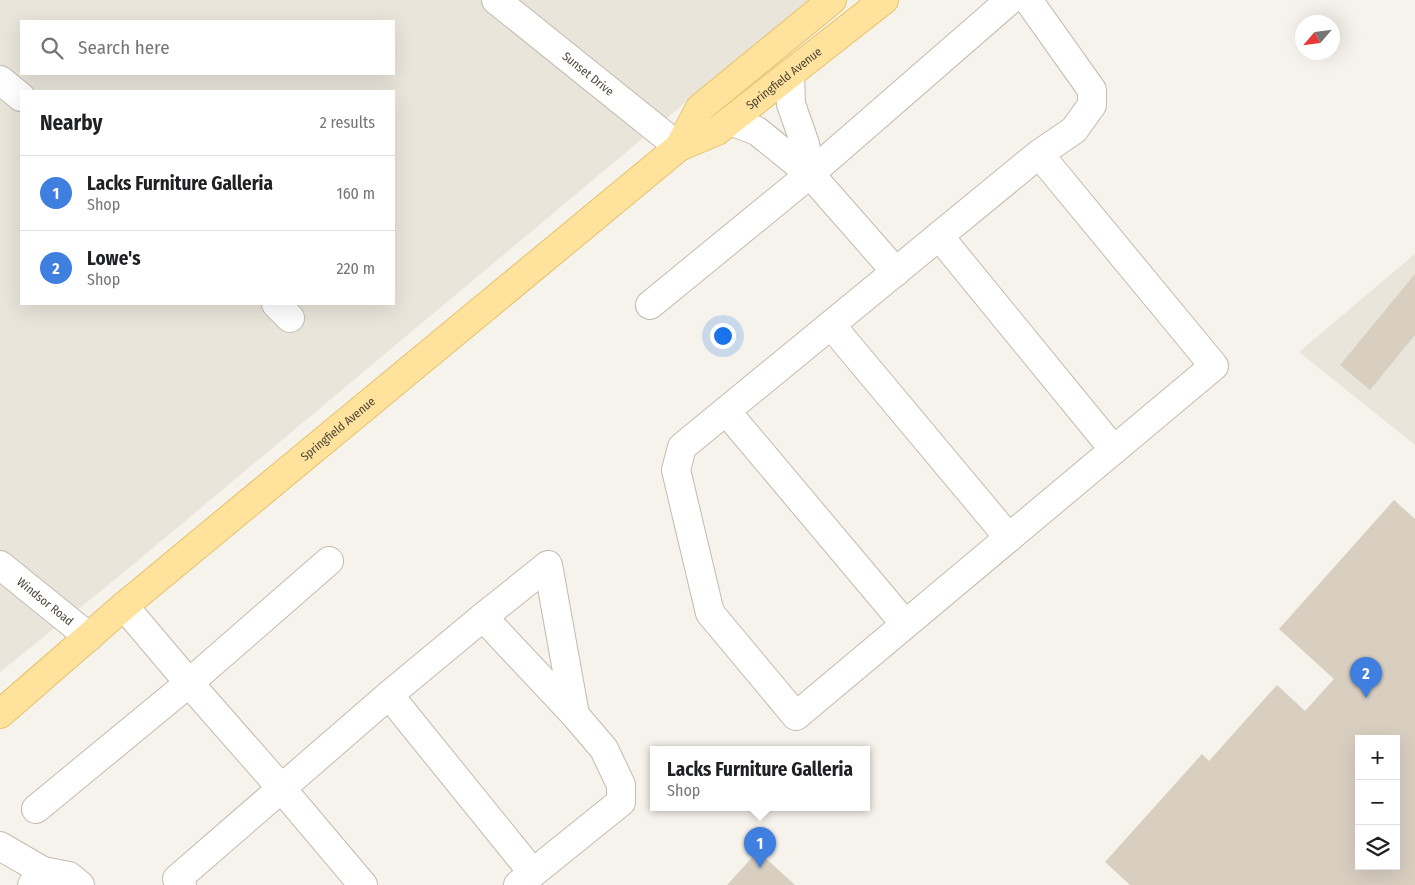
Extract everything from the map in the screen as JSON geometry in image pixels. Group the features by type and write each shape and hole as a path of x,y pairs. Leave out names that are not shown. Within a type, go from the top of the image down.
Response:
{"main road":[{"name":"Springfield Avenue","path":"679,148 700,108 832,0"},
{"name":"Springfield Avenue","path":"0,714 124,606 679,148 717,131 884,0"}],"street":[{"name":"Sunset Drive","path":"496,0 679,148"},
{"path":"650,305 810,174 1010,0"},
{"path":"1028,0 1092,90 1092,105 1074,130 1039,154 682,447 676,470 710,613 796,716 1214,366 1039,154"},
{"path":"790,74 791,104 804,144 810,174"},
{"path":"0,80 20,96"},
{"path":"730,121 758,131 810,174 896,272"},
{"path":"939,236 1114,450"},
{"path":"831,324 1009,538"},
{"path":"726,411 905,624"},
{"path":"36,809 189,683 329,561"},
{"name":"Windsor Road","path":"0,564 90,637"},
{"path":"182,885 176,879 389,695 548,565 575,715"},
{"path":"124,606 363,885"},
{"path":"389,695 526,879 621,802 621,785 604,749 575,715 483,617"},
{"path":"0,846 38,878 69,876 80,885"}],"shaded area":[{"path":"0,0 808,0 117,578 0,672"},
{"path":"1415,254 1415,445 1299,352"}],"building":[{"path":"1415,274 1415,335 1370,390 1340,365"},
{"path":"1394,500 1415,519 1415,885 1130,885 1105,862 1202,754 1209,761 1277,685 1305,711 1334,679 1279,629"},
{"path":"758,851 795,885 727,885"}],"place":[{"name":"Lowe's","path":"1366,698"},
{"name":"Lacks Furniture Galleria","path":"760,868"}]}
